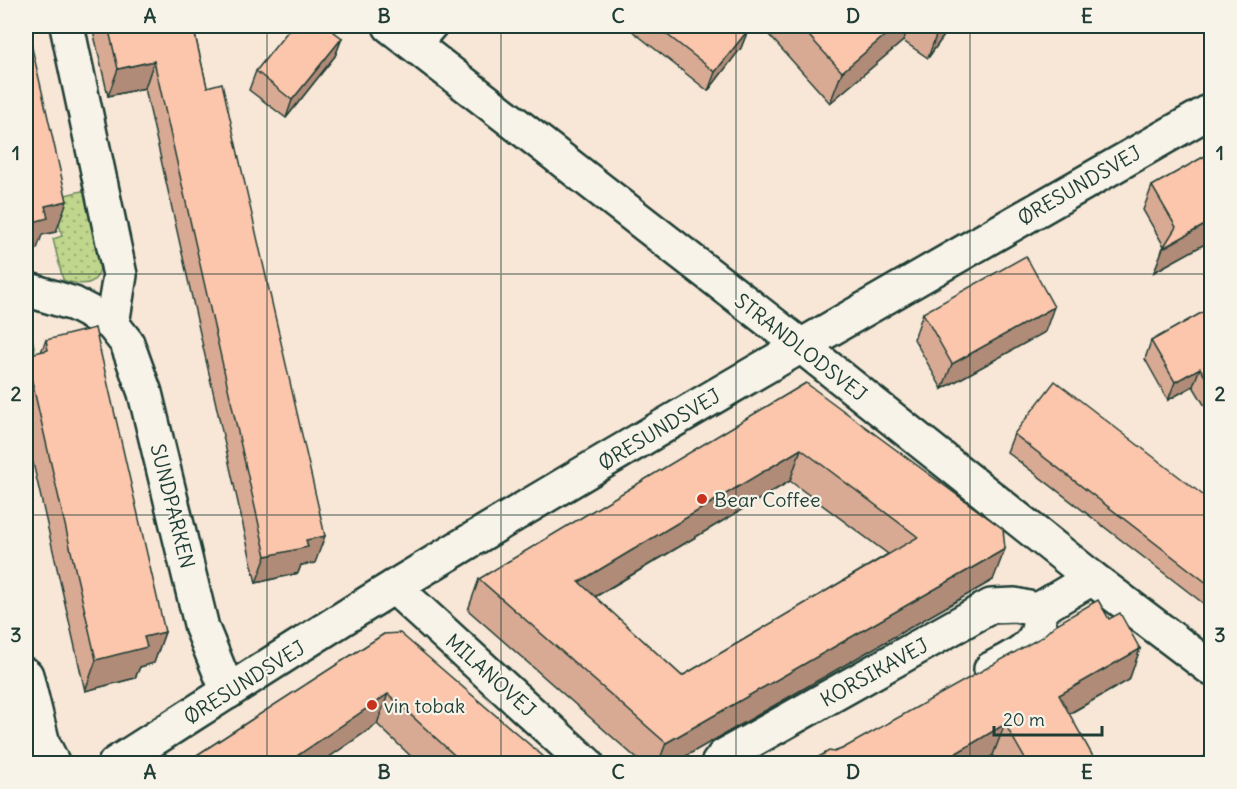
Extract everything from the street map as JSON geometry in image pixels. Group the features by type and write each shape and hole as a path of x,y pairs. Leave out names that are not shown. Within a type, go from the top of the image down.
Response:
{"street":[{"path":"67,26 120,275 112,324"},
{"name":"STRANDLODSVEJ","path":"390,26 428,37 800,345 1092,578 1212,669"},
{"name":"ØRESUNDSVEJ","path":"115,764 394,587 800,345 1212,110"},
{"name":"SUNDPARKEN","path":"26,289 74,304 112,324 128,343 145,393 202,628 228,692"},
{"path":"962,685 1022,652 1034,638 1039,626 1038,610 1092,578"},
{"name":"MILANOVEJ","path":"394,587 587,764"},
{"name":"KORSIKAVEJ","path":"718,764 724,756 991,606 1015,605 1038,610"},
{"path":"26,675 43,744 53,764"}],"green space":[{"path":"86,190 101,257 95,279 86,284 79,284 63,280 53,239 62,236 53,198"},
{"path":"26,310 35,351 26,357"}],"building":[{"path":"26,26 67,201 45,206 48,218 26,224"},
{"path":"108,26 193,26 207,87 222,83 325,536 306,540 308,547 266,556 154,61 118,69"},
{"path":"292,26 326,26 342,38 292,100 256,71"},
{"path":"656,26 742,26 748,30 715,72"},
{"path":"800,26 896,26 842,72"},
{"path":"1212,152 1212,221 1163,248 1176,227 1152,186"},
{"path":"1026,256 1054,307 952,364 923,313"},
{"path":"1212,307 1212,388 1200,368 1175,382 1151,341"},
{"path":"95,328 165,632 144,637 147,647 96,660 26,355 48,350 46,340"},
{"path":"1055,381 1212,502 1212,587 1014,434"},
{"path":"806,383 1003,529 1005,549 666,743 479,579","holes":["801,449 918,537 682,676 579,582"]},
{"path":"1098,600 1109,619 1120,613 1140,649 1059,695 1097,764 1028,764 1005,724 938,764 806,764 829,751 842,749 1042,637 1055,625"},
{"path":"400,633 552,764 464,764 388,694 285,764 183,764 384,634"},
{"path":"1212,752 1212,764 1191,764"}],"place":[{"name":"Bear Coffee","path":"702,499"},
{"name":"vin tobak","path":"372,705"}]}
